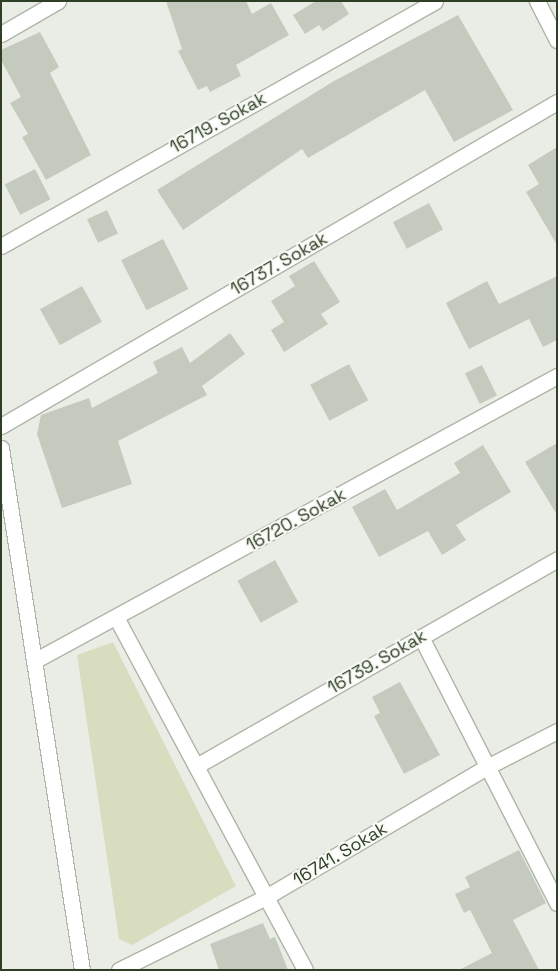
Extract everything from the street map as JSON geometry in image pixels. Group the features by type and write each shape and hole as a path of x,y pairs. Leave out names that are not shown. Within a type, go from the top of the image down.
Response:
{"street":[{"path":"1,34 58,1"},
{"name":"16719. Sokak","path":"1,246 435,1"},
{"path":"538,1 557,40"},
{"name":"16737. Sokak","path":"1,426 557,102"},
{"name":"16720. Sokak","path":"34,661 117,619 557,376"},
{"path":"1,448 82,970"},
{"name":"16739. Sokak","path":"198,765 557,558"},
{"path":"117,619 198,765 305,970"},
{"path":"421,637 486,768 557,903"},
{"name":"16741. Sokak","path":"118,970 266,897 486,768 557,731"}],"green space":[{"path":"113,642 236,886 132,945 119,939 77,655"}],"building":[{"path":"166,1 246,1 252,14 271,3 289,35 236,65 241,76 210,92 207,86 198,90 178,51 182,49"},
{"path":"316,1 341,1 349,14 323,31 319,25 305,34 293,15"},
{"path":"458,15 513,110 454,142 425,90 308,158 302,149 183,230 157,190 334,81"},
{"path":"40,32 59,67 50,73 91,155 46,180 22,137 28,134 10,103 21,97 1,60 1,50"},
{"path":"557,147 557,245 526,192 539,184 528,165"},
{"path":"35,169 50,199 20,215 5,184"},
{"path":"429,203 443,229 407,249 393,222"},
{"path":"107,210 118,234 98,243 87,219"},
{"path":"163,239 188,289 147,310 121,260"},
{"path":"314,261 340,302 321,314 328,324 284,352 271,330 284,322 271,301 295,286 289,276"},
{"path":"557,276 557,340 543,347 529,319 469,349 446,303 487,281 499,304"},
{"path":"82,286 102,322 60,345 40,309"},
{"path":"230,333 245,354 202,386 207,395 118,441 132,484 62,508 37,434 41,415 89,398 92,408 158,373 153,362 182,347 190,363"},
{"path":"349,364 368,400 329,421 310,385"},
{"path":"482,365 497,396 480,404 465,373"},
{"path":"557,443 557,515 525,462"},
{"path":"483,445 511,492 456,525 466,540 442,555 428,531 379,557 352,507 385,489 397,510 460,473 454,463"},
{"path":"275,560 298,602 261,623 237,581"},
{"path":"400,682 440,755 404,774 374,716 380,713 372,697"},
{"path":"519,850 546,903 513,920 539,970 459,970 492,953 470,910 464,913 455,894 470,887 465,877"},
{"path":"263,923 270,939 275,937 288,970 219,970 210,944"}]}
